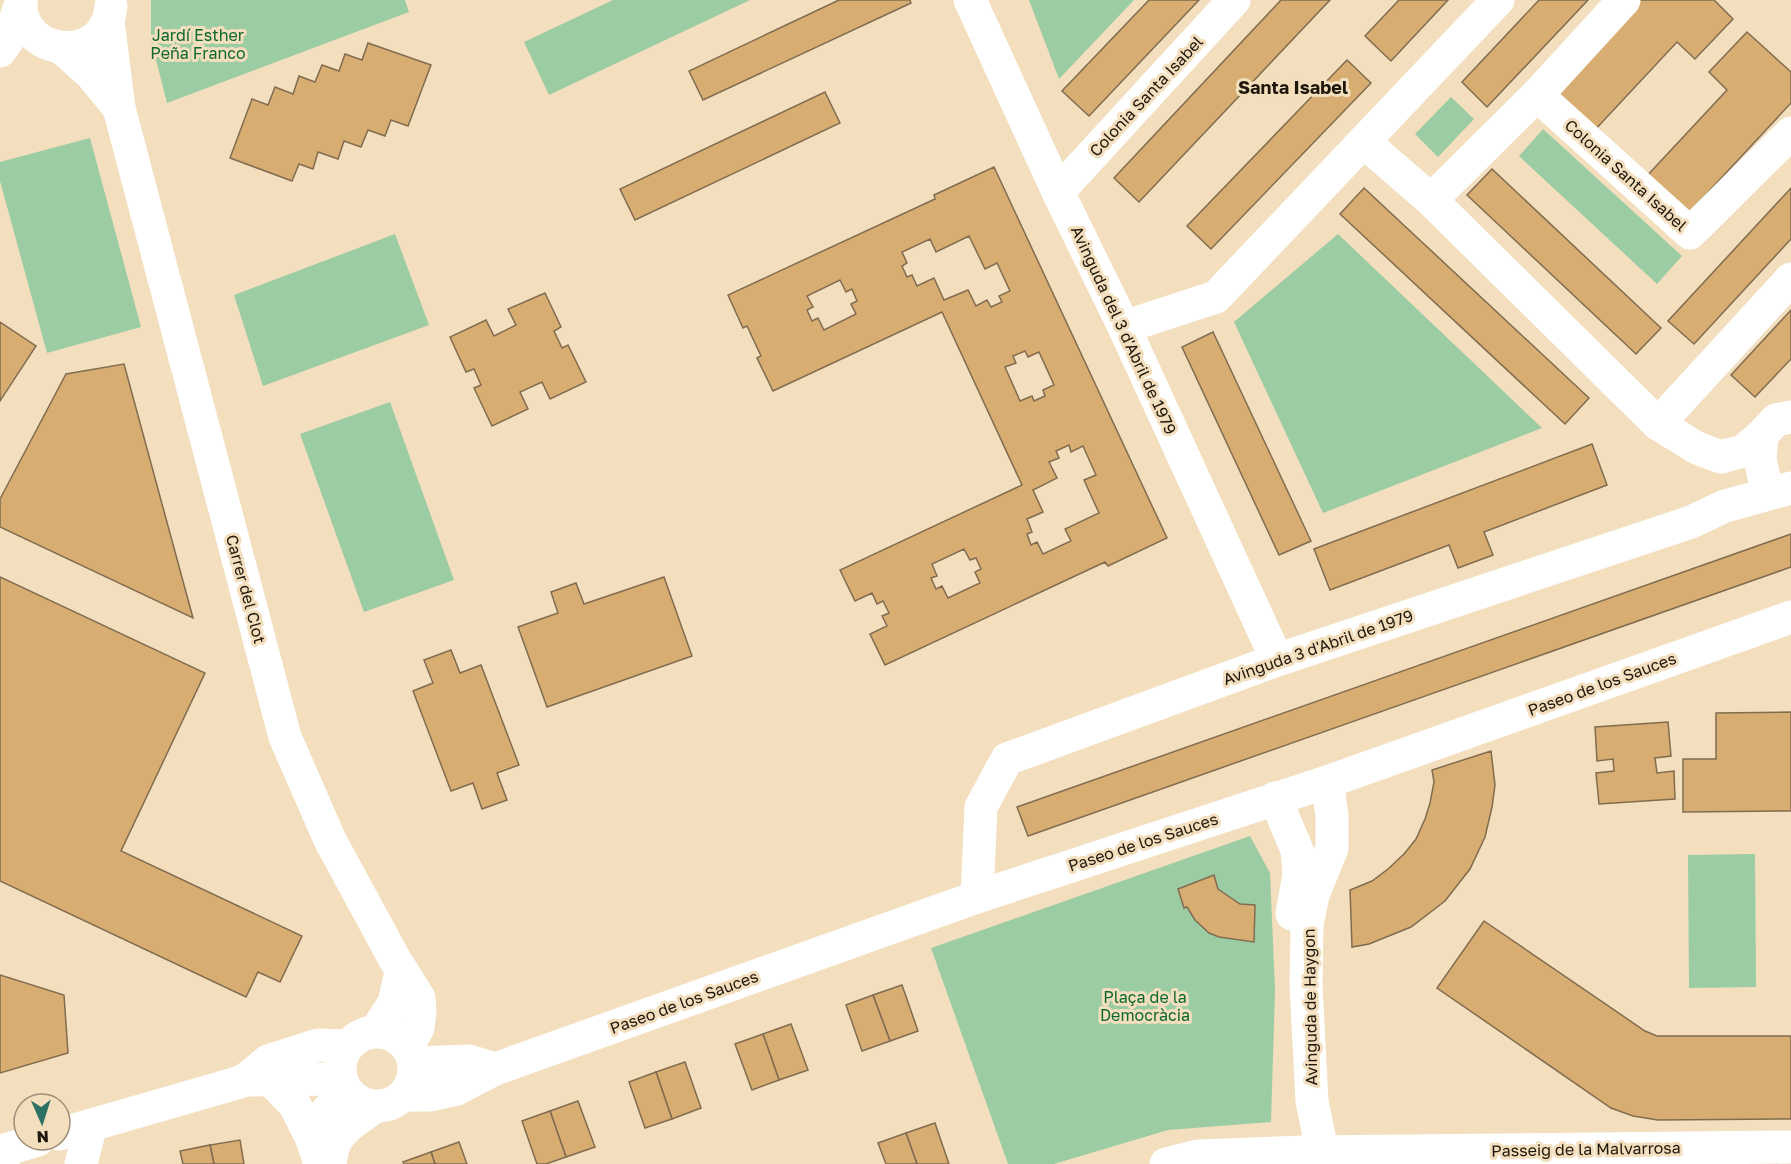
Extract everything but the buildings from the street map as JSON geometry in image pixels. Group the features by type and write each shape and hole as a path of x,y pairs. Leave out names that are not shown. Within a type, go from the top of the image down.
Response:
{"street":[{"name":"Avinguda del 3 d'Abril de 1979","path":"970,0 1277,660"},
{"name":"Colonia Santa Isabel","path":"1058,192 1234,0"},
{"path":"1124,327 1216,297 1498,0"},
{"path":"1431,200 1537,96 1624,0"},
{"path":"0,51 9,38 21,2"},
{"name":"Carrer del Clot","path":"21,2 23,17 29,29 38,39 56,47 91,74 119,108"},
{"path":"0,61 56,47 81,46 97,36 110,10"},
{"name":"Carrer del Clot","path":"110,10 119,108 285,737 330,840 410,985 448,1043 482,1065"},
{"name":"Colonia Santa Isabel","path":"1537,96 1690,233 1791,133"},
{"path":"1364,142 1431,200 1658,424 1696,448 1721,457 1743,451 1780,419"},
{"path":"1658,424 1791,279"},
{"path":"1779,491 1760,460 1780,419"},
{"path":"1696,448 1724,488 1725,506"},
{"name":"Avinguda 3 d'Abril de 1979","path":"977,897 981,807 1007,759 1277,660 1691,522 1725,506 1779,491"},
{"name":"Paseo de los Sauces","path":"390,1100 457,1089 482,1065 977,897 1327,782 1791,617"},
{"name":"Avinguda de Haygon","path":"1312,1158 1312,1101 1306,985 1307,925 1313,895 1332,848 1332,815 1327,782"},
{"name":"Avinguda de Haygon","path":"1275,798 1297,850 1299,874 1289,927 1287,992 1296,1109 1312,1158"},
{"path":"321,1156 334,1145 350,1124 411,1085 414,1075 411,1055 420,1012 410,985 394,1003 376,1031"},
{"path":"390,1100 365,1104 354,1098 343,1084 339,1067 341,1056 355,1038 376,1031 399,1038 411,1055"},
{"path":"258,1080 268,1061 318,1045 347,1046"},
{"name":"Paseo de los Sauces","path":"411,1055 482,1065"},
{"path":"258,1080 295,1105 321,1156"},
{"path":"72,1131 258,1080 343,1084"},
{"path":"321,1156 320,1119 343,1084"},
{"path":"81,1164 91,1125"},
{"name":"Passeig de la Malvarrosa","path":"1166,1164 1198,1156 1312,1158 1791,1147"},
{"path":"2,1164 8,1149 12,1148"}],"green space":[{"name":"Jardí Esther Peña Franco","path":"151,0 405,0 409,12 167,103 151,40"},
{"path":"613,0 750,0 549,95 524,42"},
{"path":"1029,0 1134,0 1059,79"},
{"path":"1451,97 1474,119 1438,157 1415,134"},
{"path":"1543,129 1682,256 1657,284 1519,156"},
{"path":"90,138 141,327 47,353 0,181 0,162"},
{"path":"395,234 429,325 263,386 234,295"},
{"path":"1338,234 1542,428 1323,513 1234,322"},
{"path":"390,402 454,580 364,612 300,434"},
{"name":"Plaça de la Democràcia","path":"1250,836 1270,873 1275,990 1271,1122 1168,1130 1054,1164 1008,1164 931,948"},
{"path":"1755,854 1756,987 1689,988 1688,855"}],"district":[{"name":"Santa Isabel","path":"1293,88"}]}
